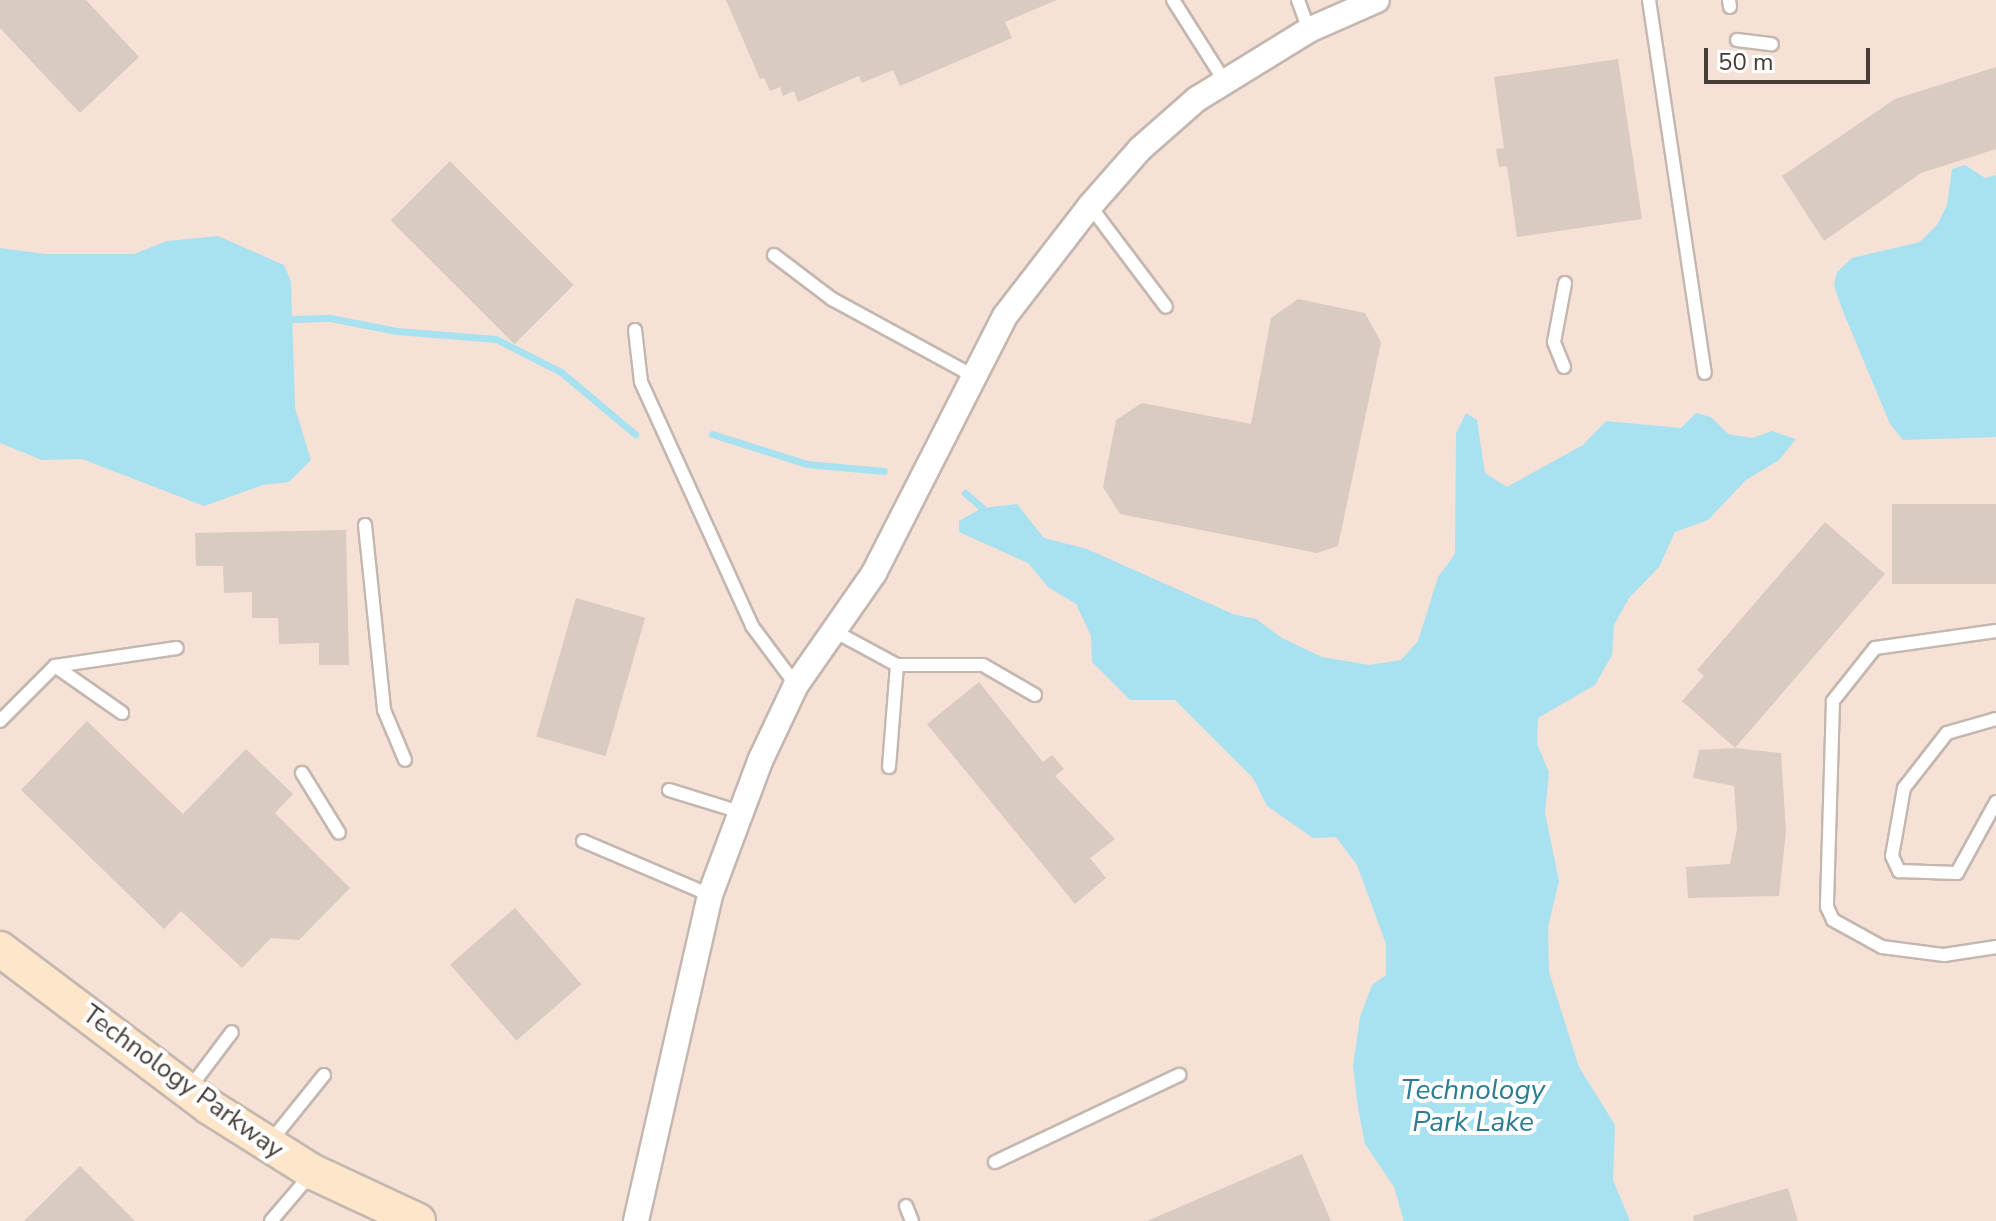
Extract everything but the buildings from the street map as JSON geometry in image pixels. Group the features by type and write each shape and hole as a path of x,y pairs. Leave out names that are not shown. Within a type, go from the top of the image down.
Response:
{"street":[{"path":"636,1221 710,895 740,812 796,685 874,573 977,378 1005,316 1090,206 1140,149 1197,99 1309,30 1377,0"},
{"name":"Technology Parkway","path":"0,949 187,1091 268,1145 313,1172 418,1221"}],"lane":[{"path":"1173,0 1225,82"},
{"path":"1298,0 1309,30"},
{"path":"1649,0 1705,373"},
{"path":"1737,40 1772,44"},
{"path":"1090,206 1166,307"},
{"path":"774,255 832,299 977,378"},
{"path":"1564,367 1554,342 1565,283"},
{"path":"635,330 641,382 732,583 752,626 796,685"},
{"path":"365,525 384,710 405,760"},
{"path":"834,631 897,665 983,665 1035,695"},
{"path":"1996,631 1875,648 1833,701 1827,907 1833,920 1882,947 1944,955 1996,947"},
{"path":"0,721 55,666 177,648"},
{"path":"889,767 897,665"},
{"path":"55,666 122,713"},
{"path":"1996,719 1947,733 1904,788 1892,856 1899,871 1957,873 1996,802"},
{"path":"302,773 339,833"},
{"path":"669,790 740,812"},
{"path":"583,841 710,895"},
{"path":"187,1091 232,1032"},
{"path":"268,1145 324,1075"},
{"path":"995,1162 1179,1075"},
{"path":"271,1221 313,1172"},
{"path":"906,1206 912,1221"}],"shaded area":[{"path":"0,0 1996,0 1996,1221 0,1221"}],"water":[{"path":"1965,165 1985,178 1996,175 1996,437 1903,440 1890,424 1834,285 1837,272 1852,258 1920,242 1937,225 1947,205 1952,169"},
{"path":"218,236 284,265 291,282 295,408 311,460 289,482 263,485 204,506 82,459 42,460 0,443 0,248 45,254 134,254 167,241"},
{"name":"Technology Park Lake","path":"1466,413 1477,420 1485,473 1507,487 1583,445 1606,421 1681,428 1696,413 1711,417 1728,434 1752,438 1772,431 1796,439 1779,460 1746,480 1708,520 1675,532 1659,567 1629,598 1614,625 1612,655 1595,685 1538,718 1537,744 1549,772 1545,813 1559,881 1548,927 1549,972 1579,1067 1615,1125 1613,1180 1630,1221 1404,1221 1394,1187 1365,1144 1358,1108 1353,1066 1360,1017 1372,985 1386,975 1386,944 1357,865 1336,837 1313,838 1267,806 1253,778 1175,700 1130,700 1092,662 1091,636 1076,604 1048,587 1028,563 959,532 959,521 982,508 1017,504 1044,538 1087,549 1233,614 1256,619 1282,638 1322,657 1369,665 1401,660 1418,641 1438,577 1455,554 1456,433"}],"waterway":[{"path":"294,319 330,318 397,331 496,339 561,372 635,434"},
{"path":"712,434 807,464 884,471"},
{"path":"965,493 982,508"}]}
